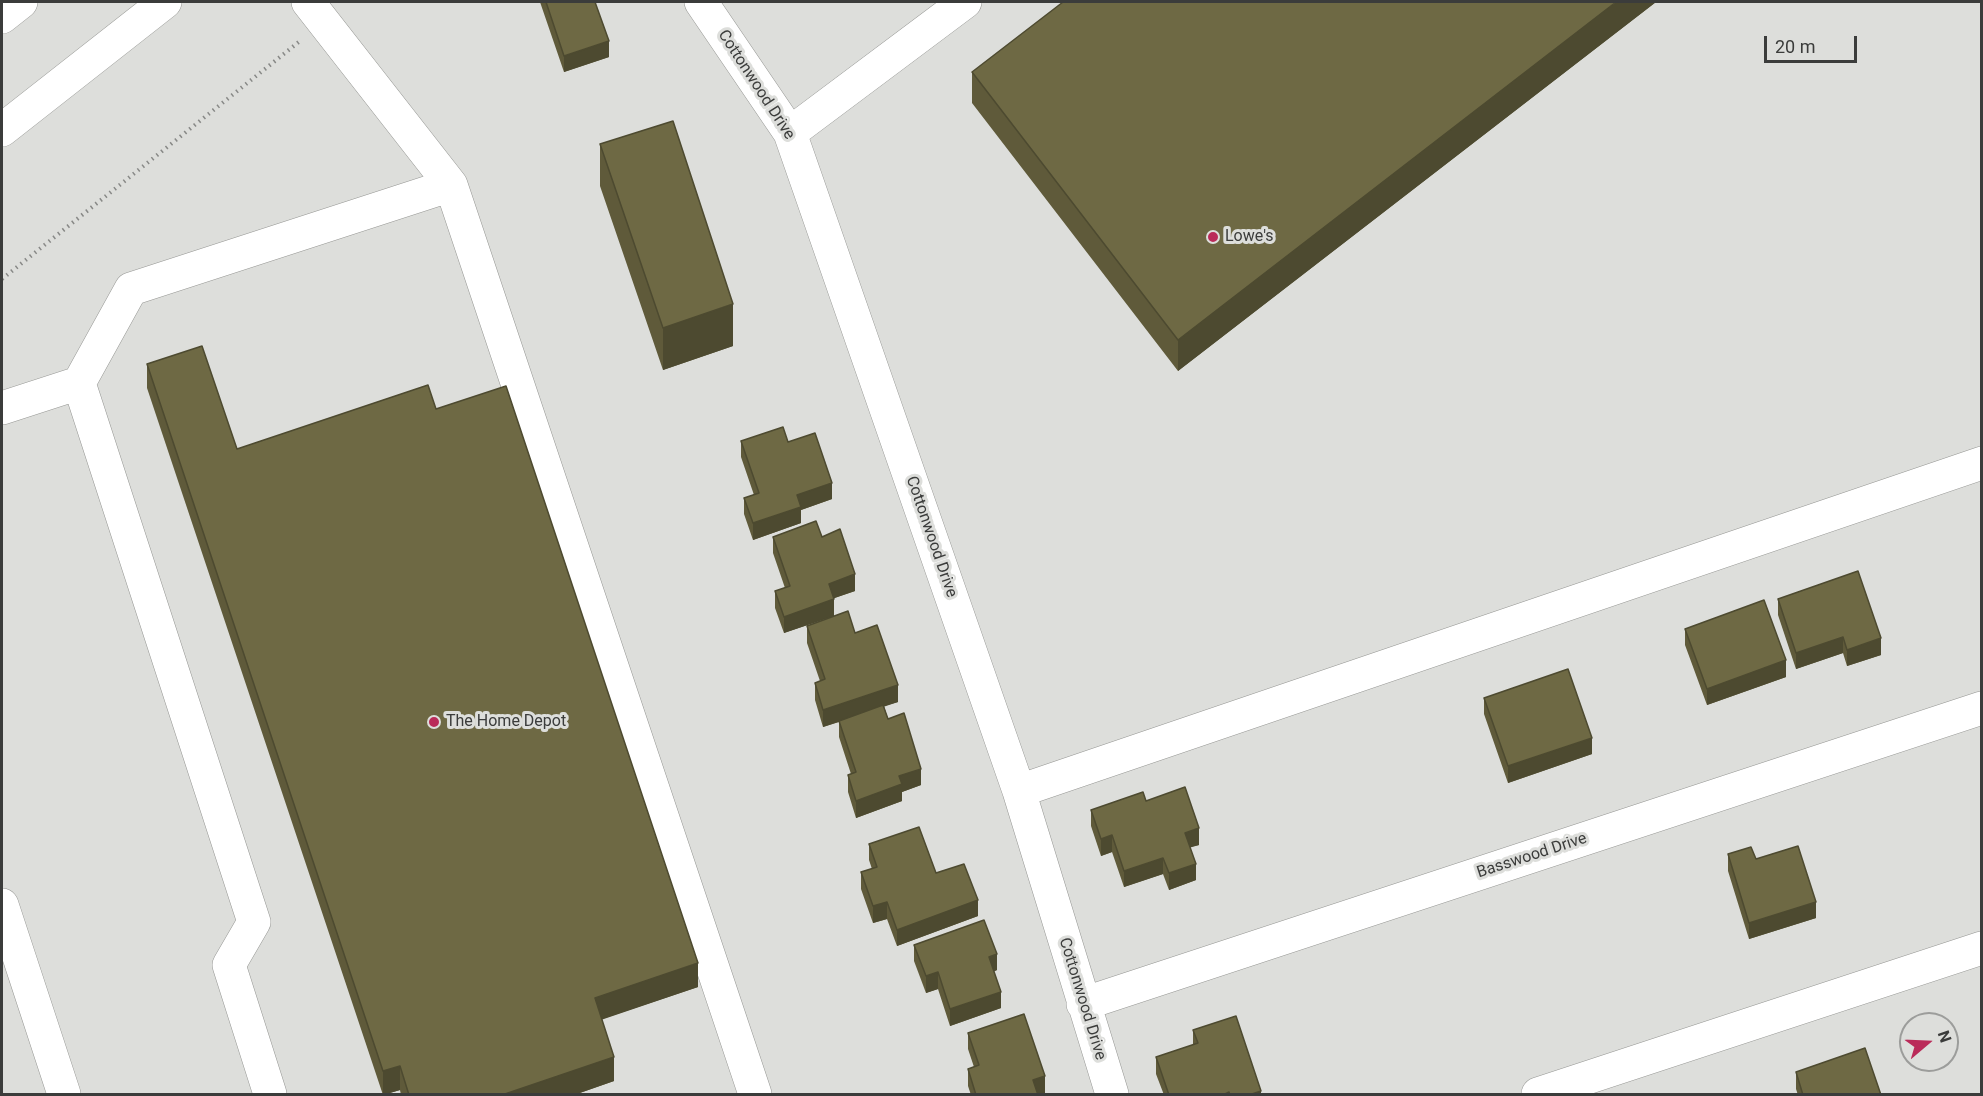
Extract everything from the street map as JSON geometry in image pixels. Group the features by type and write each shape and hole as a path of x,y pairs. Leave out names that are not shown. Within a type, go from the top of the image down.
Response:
{"street":[{"path":"2,17 21,2"},
{"path":"2,130 165,2"},
{"path":"308,2 451,185 755,1095"},
{"name":"Cottonwood Drive","path":"701,2 790,134 1019,791 1112,1095"},
{"path":"790,134 965,2"},
{"path":"2,408 78,383 131,289 451,185"},
{"path":"78,383 254,922 229,965 270,1095"},
{"path":"1019,791 1982,463"},
{"name":"Basswood Drive","path":"1083,1004 1982,708"},
{"path":"2,905 11,965 64,1095"},
{"path":"1538,1095 1982,948"}],"path":[{"path":"2,279 305,37"}],"building":[{"path":"546,2 595,2 609,41 564,56"},
{"name":"Lowe's","path":"1063,2 1616,2 1178,340 972,72"},
{"path":"673,121 733,304 663,328 600,144"},
{"name":"The Home Depot","path":"202,346 237,449 428,385 436,409 506,386 698,963 595,998 614,1057 502,1095 409,1095 400,1066 383,1071 147,364"},
{"path":"783,427 788,442 815,433 832,483 797,495 801,507 753,523 744,498 759,493 741,441"},
{"path":"816,521 822,537 840,529 855,574 829,584 834,599 784,617 775,591 790,586 773,537"},
{"path":"1858,571 1881,638 1847,650 1843,637 1796,653 1778,599"},
{"path":"1764,600 1786,660 1707,689 1685,629"},
{"path":"848,611 855,633 877,625 898,685 823,710 815,683 825,679 807,626"},
{"path":"1568,669 1592,738 1508,766 1484,698"},
{"path":"883,705 888,719 904,713 921,769 899,776 902,784 856,801 848,775 856,772 839,721"},
{"path":"1185,787 1199,828 1185,833 1196,864 1169,873 1163,858 1124,871 1112,835 1101,839 1091,810 1143,792 1146,801"},
{"path":"919,827 936,873 964,864 978,900 897,930 887,902 873,906 861,872 877,867 869,844"},
{"path":"1798,846 1816,902 1749,923 1728,854 1751,847 1756,859"},
{"path":"984,920 997,954 989,957 1001,992 950,1009 938,972 926,976 914,945"},
{"path":"1024,1014 1045,1076 1033,1080 1038,1095 976,1095 968,1069 979,1065 968,1033"},
{"path":"1236,1016 1261,1091 1249,1095 1230,1095 1229,1092 1223,1095 1169,1095 1156,1057 1198,1043 1193,1030"},
{"path":"1865,1048 1881,1095 1803,1095 1796,1072"}],"place":[{"name":"Lowe's","path":"1213,237"},
{"name":"The Home Depot","path":"434,722"}]}
